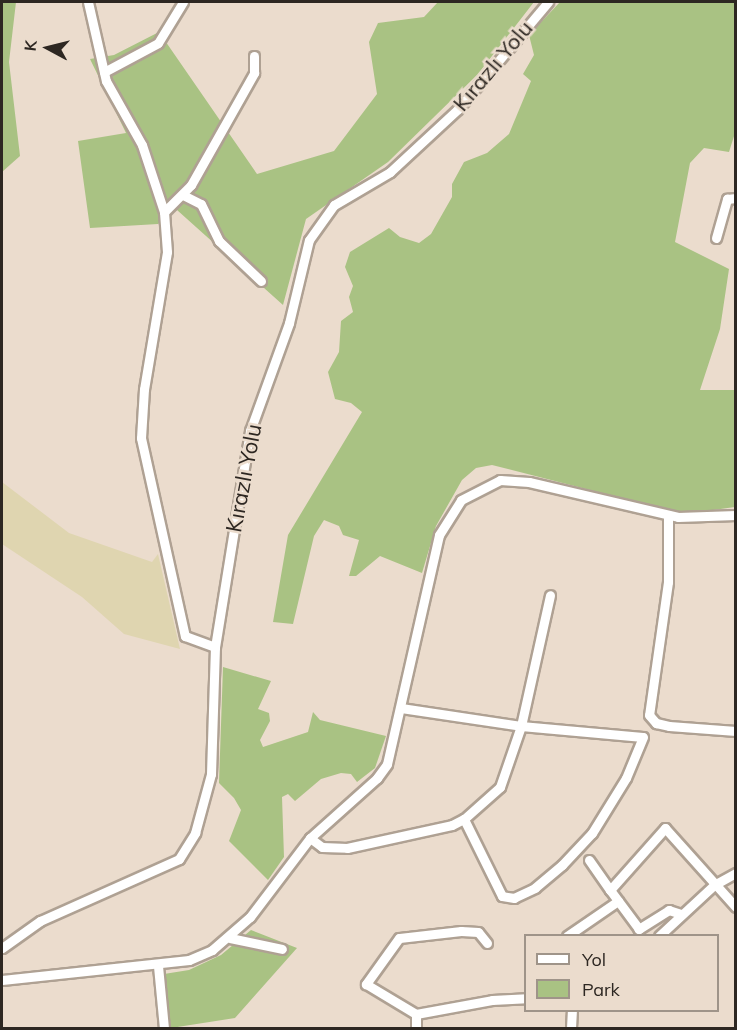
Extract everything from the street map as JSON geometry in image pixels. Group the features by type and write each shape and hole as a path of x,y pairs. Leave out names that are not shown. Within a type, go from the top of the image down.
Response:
{"street":[{"path":"88,2 104,72 142,145 164,212 167,252 144,389 141,438 185,636 215,647"},
{"path":"104,72 158,44 183,2"},
{"name":"Kırazlı Yolu","path":"2,948 40,921 179,859 195,833 211,774 215,647 250,431 289,323 309,240 334,205 390,172 458,109 548,2"},
{"path":"164,212 183,195 254,73 254,56"},
{"path":"183,195 201,204 219,241 261,282"},
{"path":"716,238 727,199 735,198"},
{"path":"2,980 116,966 158,966 189,960 230,938 250,917 310,838 377,778 394,745 439,536 461,500 500,480 529,482 668,515 735,515"},
{"path":"668,515 669,582 649,715 656,723 669,726 735,731"},
{"path":"310,838 322,847 347,848 464,819 500,787 521,726 550,595"},
{"path":"401,708 521,726 643,737 626,778 592,833 544,880 514,898 502,896 464,819"},
{"path":"610,890 665,828 735,907"},
{"path":"589,861 639,928 669,910 681,914"},
{"path":"661,934 714,885 735,873"},
{"path":"570,934 618,901"},
{"path":"487,943 478,933 461,931 399,938 366,984 416,1014 492,1000 524,998"},
{"path":"230,938 282,949"},
{"path":"158,966 164,1029"},
{"path":"571,1029 572,1012"},
{"path":"416,1014 416,1029"}],"green space":[{"path":"2,2 16,2 9,62 20,156 2,172"},
{"path":"438,2 534,2 478,74 388,162 306,219 283,305 177,210 158,224 90,228 78,141 126,133 90,59 114,55 159,32 257,174 334,151 377,94 369,42 378,23 424,17"},
{"path":"560,2 735,2 735,133 729,152 704,148 690,163 675,242 729,269 720,329 700,390 735,390 735,507 684,514 492,465 476,468 462,480 436,526 422,573 380,556 356,576 349,576 359,540 343,535 339,526 324,520 314,536 293,624 273,622 288,535 362,412 351,403 335,399 328,372 339,352 341,321 353,312 349,297 353,286 345,267 350,252 389,228 400,237 419,243 431,234 452,197 452,184 464,162 487,153 509,134 531,81 523,74 534,55 529,35"},
{"path":"223,667 271,681 258,709 269,713 270,721 260,740 263,747 308,732 313,712 320,720 386,736 375,768 357,782 351,774 341,773 321,779 295,801 288,794 282,797 284,857 268,880 229,841 241,810 234,798 219,783"},
{"path":"251,930 297,948 235,1018 171,1028 164,974 189,970 221,955"}],"sand":[{"path":"2,482 69,533 152,562 158,554 180,649 124,634 82,597 2,544"}]}
